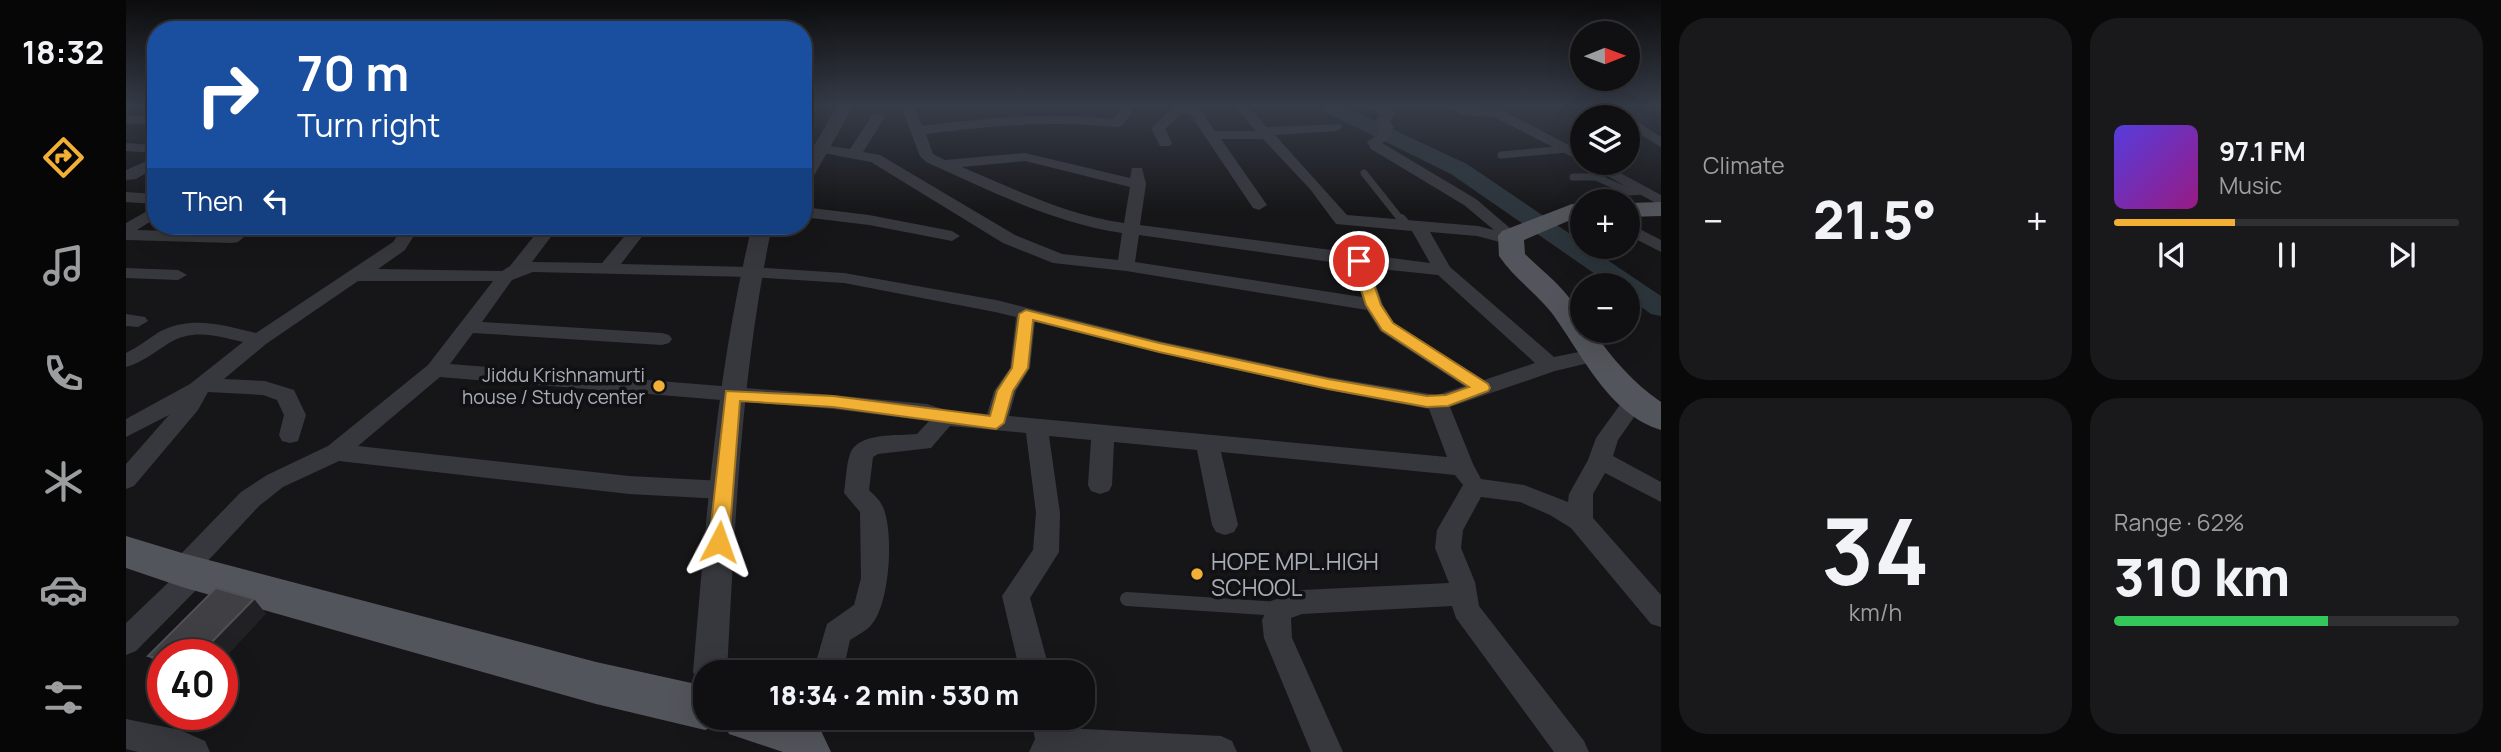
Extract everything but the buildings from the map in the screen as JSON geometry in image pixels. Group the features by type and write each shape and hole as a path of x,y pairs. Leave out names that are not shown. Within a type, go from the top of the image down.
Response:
{"main road":[{"path":"1640,202 1661,209"},
{"path":"1570,214 1512,238 1513,256 1561,306 1594,355 1635,400 1661,418"},
{"path":"126,552 189,572 582,680 693,705"},
{"path":"779,730 811,741"}],"street":[{"path":"812,166 827,142"},
{"path":"855,153 862,142"},
{"path":"923,142 927,156 943,165 1026,200 1090,222 1359,261 1443,270"},
{"path":"1215,142 1259,205"},
{"path":"1274,142 1342,219 1478,230 1512,238"},
{"path":"1374,142 1376,146 1470,202 1512,238"},
{"path":"1553,142 1570,151"},
{"path":"126,147 147,148"},
{"path":"823,149 855,153 881,162 1009,239 1059,260 1126,266 1374,305"},
{"path":"943,165 1025,157 1086,170 1104,178 1138,177 1133,230 1126,266"},
{"path":"129,176 147,166"},
{"path":"1605,175 1622,189"},
{"path":"129,176 147,177"},
{"path":"126,197 147,198"},
{"path":"1640,200 1661,201"},
{"path":"812,213 869,220 952,236"},
{"path":"126,231 147,217"},
{"path":"1412,225 1443,270 1550,365"},
{"path":"126,231 147,232"},
{"path":"187,235 232,238 236,235"},
{"path":"126,429 201,387 259,340 399,246 406,235"},
{"path":"126,642 250,499 275,481 336,452 435,370 543,235"},
{"path":"607,269 635,235"},
{"path":"711,660 732,395 750,272 760,235"},
{"path":"1640,235 1661,247"},
{"path":"1359,261 1374,305 1394,333 1482,388"},
{"path":"357,275 511,273 533,267 750,272 844,278 1026,314 1159,347 1328,384 1438,403 1550,365 1594,355"},
{"path":"126,273 178,275"},
{"path":"996,423 1005,391 1020,368 1026,314"},
{"path":"126,360 169,335 195,327 259,340"},
{"path":"470,327 662,340"},
{"path":"435,370 833,402 927,412 945,418 1207,443 1470,477 1524,494 1559,508 1580,521 1661,615"},
{"path":"201,387 265,388 286,395 295,415 290,435"},
{"path":"126,480 190,405 201,387"},
{"path":"1580,521 1581,494 1600,460 1607,438 1635,400"},
{"path":"1438,403 1470,477 1470,492 1450,530 1448,548 1462,582 1466,610 1573,752"},
{"path":"830,660 836,633 863,615 872,599 875,566 872,509 856,492 862,453 873,446 923,442 945,418"},
{"path":"1032,660 1016,596 1046,552 1048,513 1036,427"},
{"path":"1100,485 1103,433"},
{"path":"1207,443 1225,525"},
{"path":"336,452 641,486 723,490"},
{"path":"1600,460 1661,493"},
{"path":"1327,752 1278,638 1276,620 1281,609 1302,602 1462,594"},
{"path":"126,734 180,746 194,752"},
{"path":"1047,738 1221,752"}],"lane":[{"path":"1501,155 1566,149"},
{"path":"1364,173 1412,225"},
{"path":"1573,177 1596,177 1623,189"},
{"path":"1127,599 1281,609"}],"waterway":[{"path":"1403,142 1459,169 1661,308"}],"place":[{"name":"Jiddu Krishnamurti house / Study center","path":"659,386"},
{"name":"HOPE MPL.HIGH SCHOOL","path":"1197,574"}],"route":[{"path":"719,542 732,395 833,402 996,423 1005,391 1020,368 1026,314 1159,347 1328,384 1427,402 1448,401 1482,388 1387,327 1374,305 1359,261"}]}
